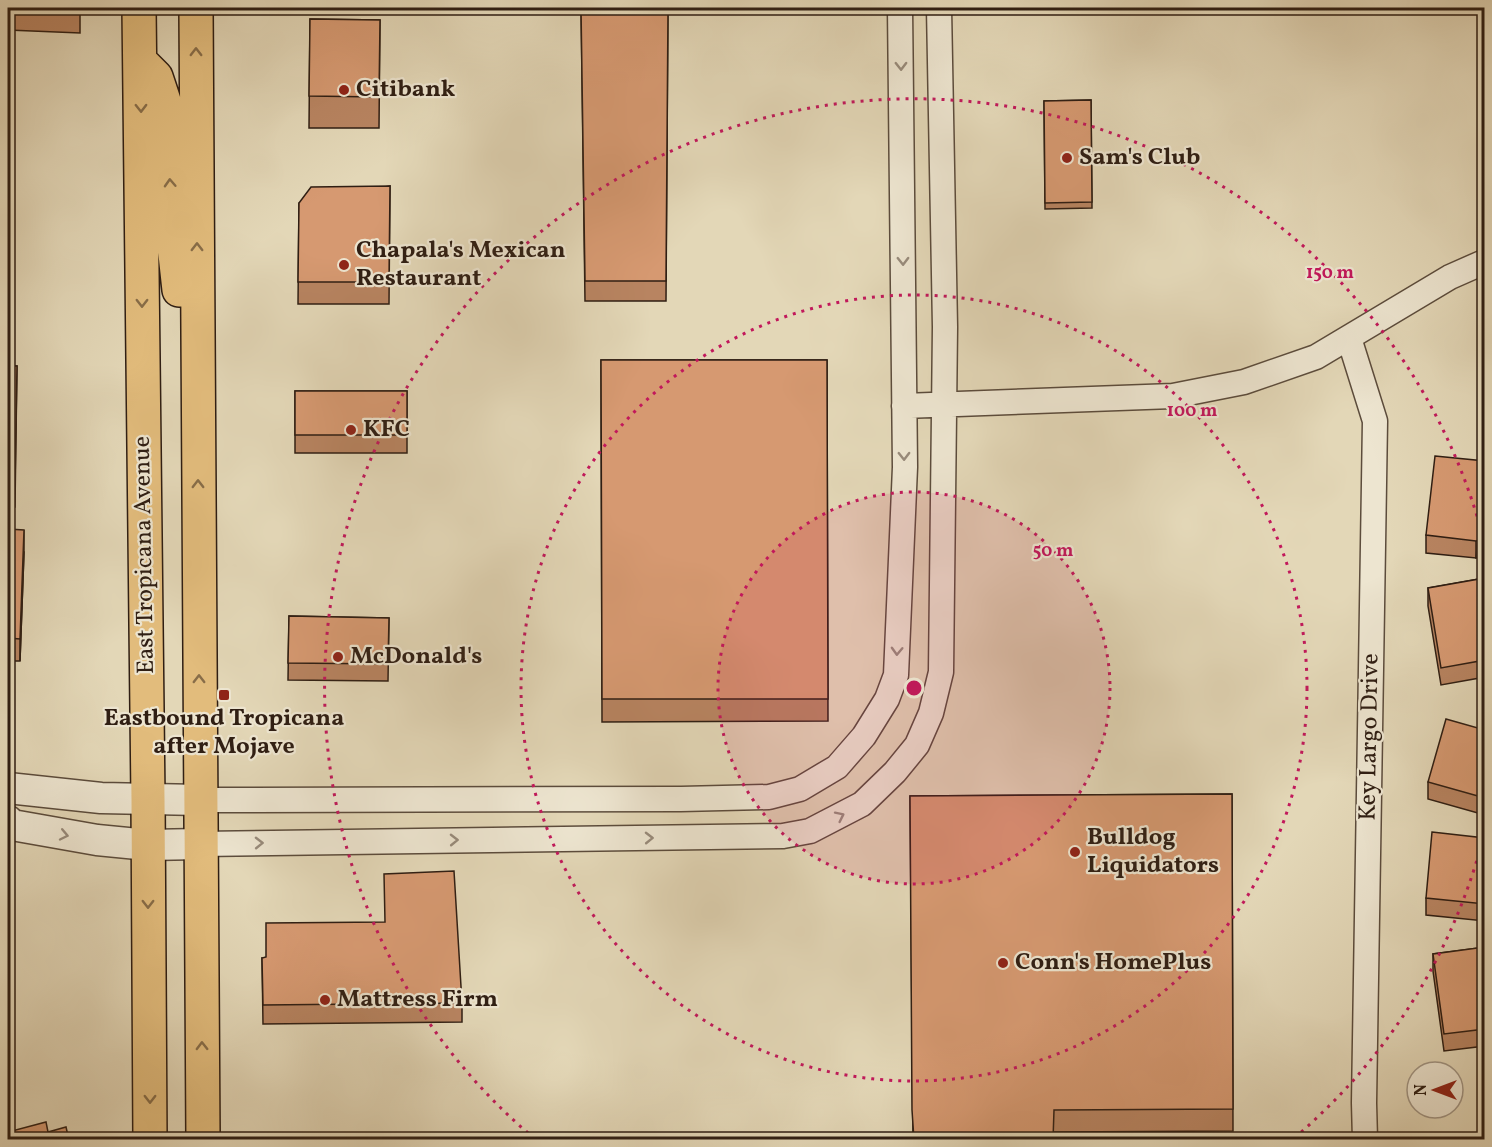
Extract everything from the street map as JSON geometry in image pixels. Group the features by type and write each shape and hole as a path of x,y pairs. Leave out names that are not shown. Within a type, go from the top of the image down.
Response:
{"main road":[{"name":"East Tropicana Avenue","path":"139,8 150,1140"},
{"path":"196,8 203,1140"},
{"path":"140,61 156,77 164,100 168,123 172,227 179,292 187,309 198,318"}],"street":[{"path":"8,788 76,796 200,801 769,797 800,789 837,767 864,736 887,699 896,675 904,467 900,8"},
{"path":"8,821 12,825 74,837 148,845 783,836 810,831 862,804 895,772 917,745 931,713 941,672 945,405 939,8"},
{"path":"904,406 1173,396 1244,382 1316,357 1450,277 1485,262"},
{"name":"Key Largo Drive","path":"1349,338 1375,421 1365,1140"}],"building":[{"path":"8,8 80,8 80,10"},
{"path":"581,8 668,8 666,281 585,281"},
{"path":"310,19 380,20 379,97 309,96"},
{"path":"1091,100 1092,202 1045,203 1044,101"},
{"name":"Chapala's Mexican Restaurant","path":"390,186 389,282 298,282 299,203 311,187"},
{"path":"601,360 827,360 828,699 602,699"},
{"path":"8,366 17,366 15,485 8,485"},
{"path":"295,391 407,391 407,435 295,435"},
{"path":"1435,456 1485,461 1485,538 1476,541 1426,535"},
{"path":"8,529 24,530 20,639 8,638"},
{"path":"1485,578 1485,660 1441,668 1428,588"},
{"name":"McDonald's","path":"289,616 389,618 388,664 288,663"},
{"path":"1446,719 1485,730 1485,798 1428,782"},
{"path":"1232,794 1233,1109 1054,1110 1053,1140 914,1140 910,796"},
{"path":"1432,832 1485,838 1485,904 1426,898"},
{"path":"454,871 462,1003 263,1005 262,958 266,957 266,923 385,922 384,874"},
{"path":"1485,947 1485,1029 1444,1034 1433,954"},
{"path":"46,1122 48,1132 66,1127 69,1140 8,1140 8,1132"}],"place":[{"name":"Citibank","path":"344,90"},
{"name":"Sam's Club","path":"1067,158"},
{"name":"Chapala's Mexican Restaurant","path":"344,265"},
{"name":"KFC","path":"351,430"},
{"name":"McDonald's","path":"338,657"},
{"name":"Eastbound Tropicana after Mojave","path":"224,695"},
{"name":"Bulldog Liquidators","path":"1075,852"},
{"name":"Conn's HomePlus","path":"1003,963"},
{"name":"Mattress Firm","path":"325,1000"}]}
